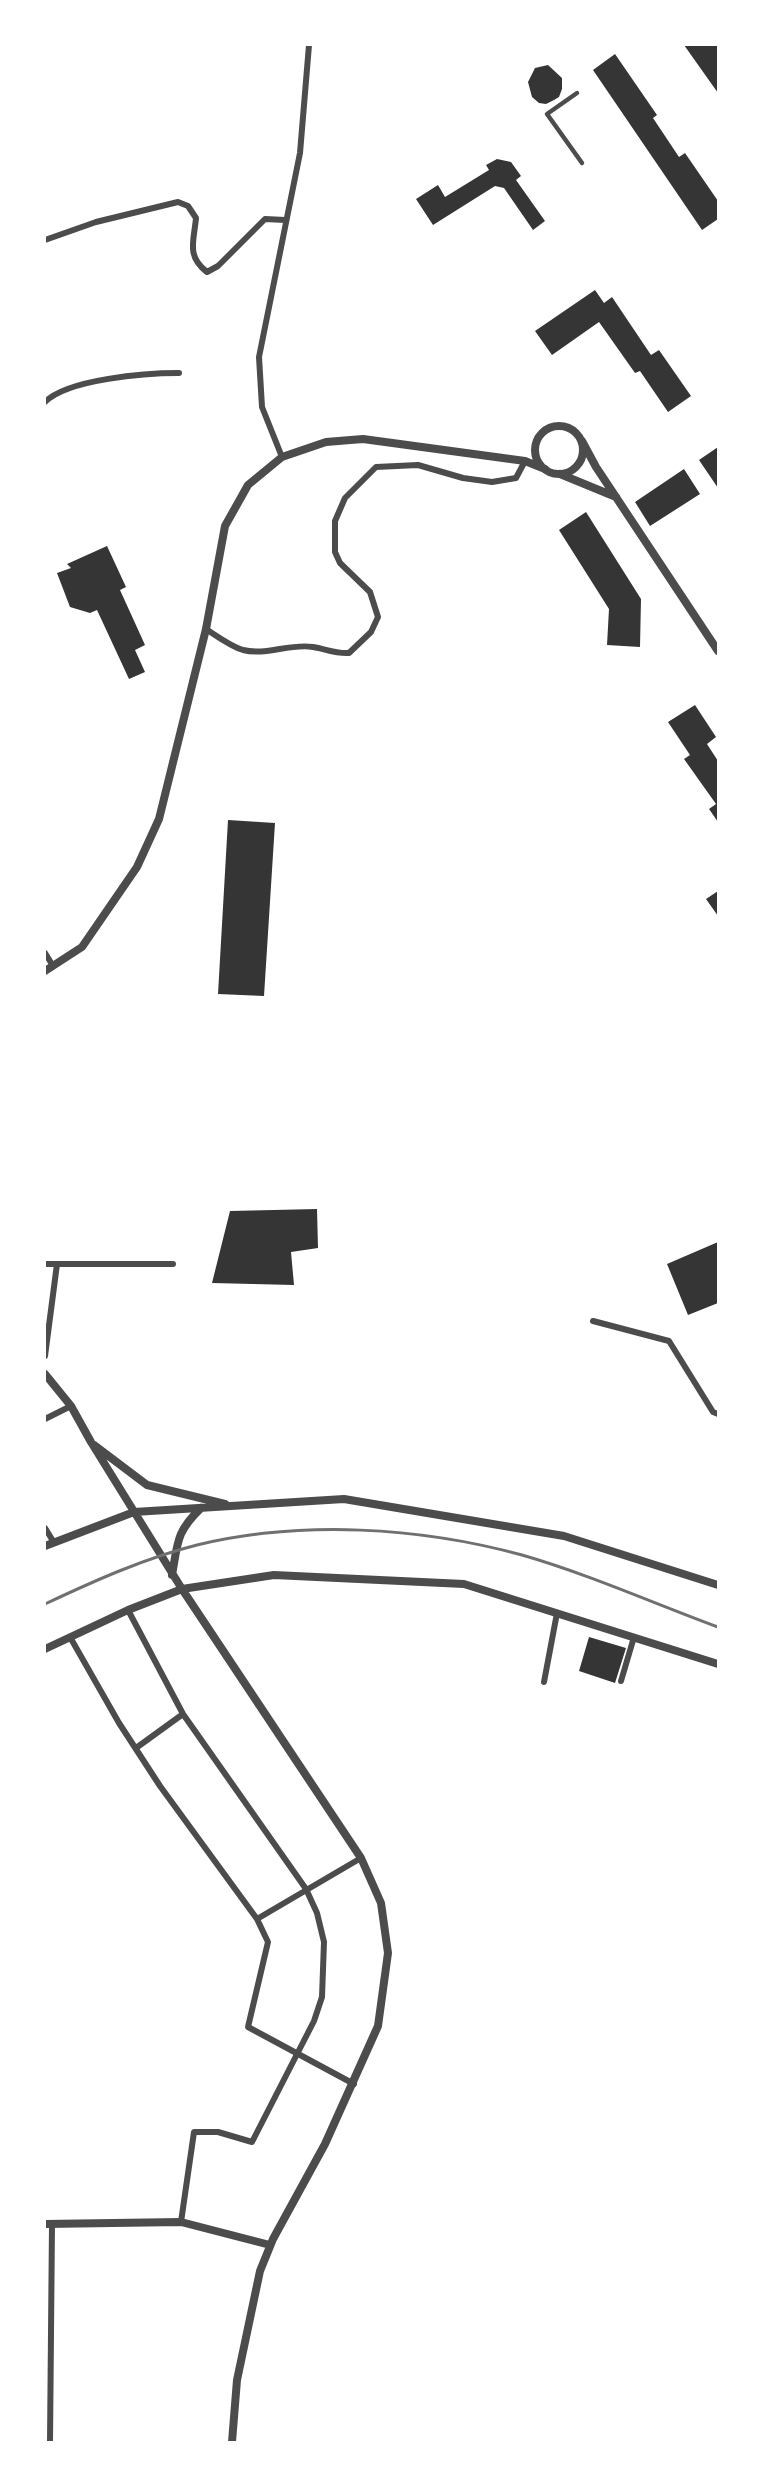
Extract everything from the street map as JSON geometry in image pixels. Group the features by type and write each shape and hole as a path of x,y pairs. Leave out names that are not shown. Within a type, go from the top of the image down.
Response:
{"street":[{"path":"282,457 262,407 259,357 300,153 309,45"},
{"path":"577,93 547,114 582,163"},
{"path":"45,240 96,222 178,202 188,206 196,218 192,254 196,264 207,272 218,266 265,219 285,220"},
{"path":"45,402 50,397 72,387 98,381 153,373 179,373"},
{"path":"206,629 243,650 270,650 291,646 313,647 336,654 349,653 371,632 378,617 370,592 340,563 335,552 335,521 345,498 355,486 376,467 418,465 463,478 492,482 516,478 542,433 557,426 573,430 582,441 616,497 718,651"},
{"path":"45,971 82,947 137,867 159,819 206,629 225,526 248,485 282,457 326,442 363,439 525,461 616,497"},
{"path":"560,474 569,472 579,463 584,450 582,441"},
{"path":"536,442 536,457 544,469"},
{"path":"45,953 53,966"},
{"path":"45,1264 172,1264"},
{"path":"45,1356 57,1264"},
{"path":"593,1321 669,1341 713,1412 718,1414"},
{"path":"45,1374 71,1406 172,1575 361,1858 381,1903 388,1953 378,2026 354,2084 325,2144 270,2245 260,2271 237,2380 232,2442"},
{"path":"45,1419 71,1406"},
{"path":"91,1442 147,1485 233,1506"},
{"path":"45,1546 53,1541 134,1512 344,1499 564,1536 718,1585"},
{"path":"172,1575 178,1537 185,1523 201,1508"},
{"path":"45,1528 53,1541"},
{"path":"45,1649 128,1610 182,1589 274,1575 464,1584 718,1664"},
{"path":"128,1610 183,1714 306,1889 317,1913 324,1942 322,1997 314,2021 252,2142 218,2132 194,2132 182,2222"},
{"path":"544,1682 557,1613"},
{"path":"70,1636 160,1786 257,1919 268,1942 262,1977 248,2027 354,2084"},
{"path":"621,1681 634,1637"},
{"path":"136,1748 183,1714"},
{"path":"257,1919 361,1858"},
{"path":"50,2442 47,2349 48,2224 182,2222 270,2245"}],"building":[{"path":"684,45 718,45 718,93"},
{"path":"615,54 657,115 653,118 679,157 685,153 718,201 718,219 702,230 593,70"},
{"path":"548,65 562,78 562,89 559,97 546,104 539,103 532,97 528,82 535,68"},
{"path":"497,159 511,162 521,176 516,180 545,221 533,230 504,188 495,186 433,225 416,199 438,185 445,197 489,170 486,165"},
{"path":"595,290 604,303 612,297 651,355 659,350 691,396 668,412 640,371 635,373 599,322 552,355 535,331"},
{"path":"718,447 718,488 699,460"},
{"path":"684,469 700,494 650,526 635,502"},
{"path":"586,512 641,599 640,647 607,645 609,609 559,530"},
{"path":"107,546 126,587 120,590 145,645 135,650 145,672 129,679 97,610 90,613 70,607 57,573 71,568 67,564"},
{"path":"695,705 716,737 707,744 718,761 718,822 709,809 716,804 684,759 690,755 668,722"},
{"path":"228,820 275,823 264,996 218,994"},
{"path":"718,891 718,916 706,899"},
{"path":"317,1209 318,1248 291,1252 294,1285 212,1283 230,1211"},
{"path":"718,1242 718,1303 688,1315 667,1264"},
{"path":"589,1637 626,1648 615,1683 579,1671"}],"railway":[{"path":"45,1604 139,1563 197,1545 278,1532 360,1530 443,1538 522,1555 596,1580 718,1627"}]}
